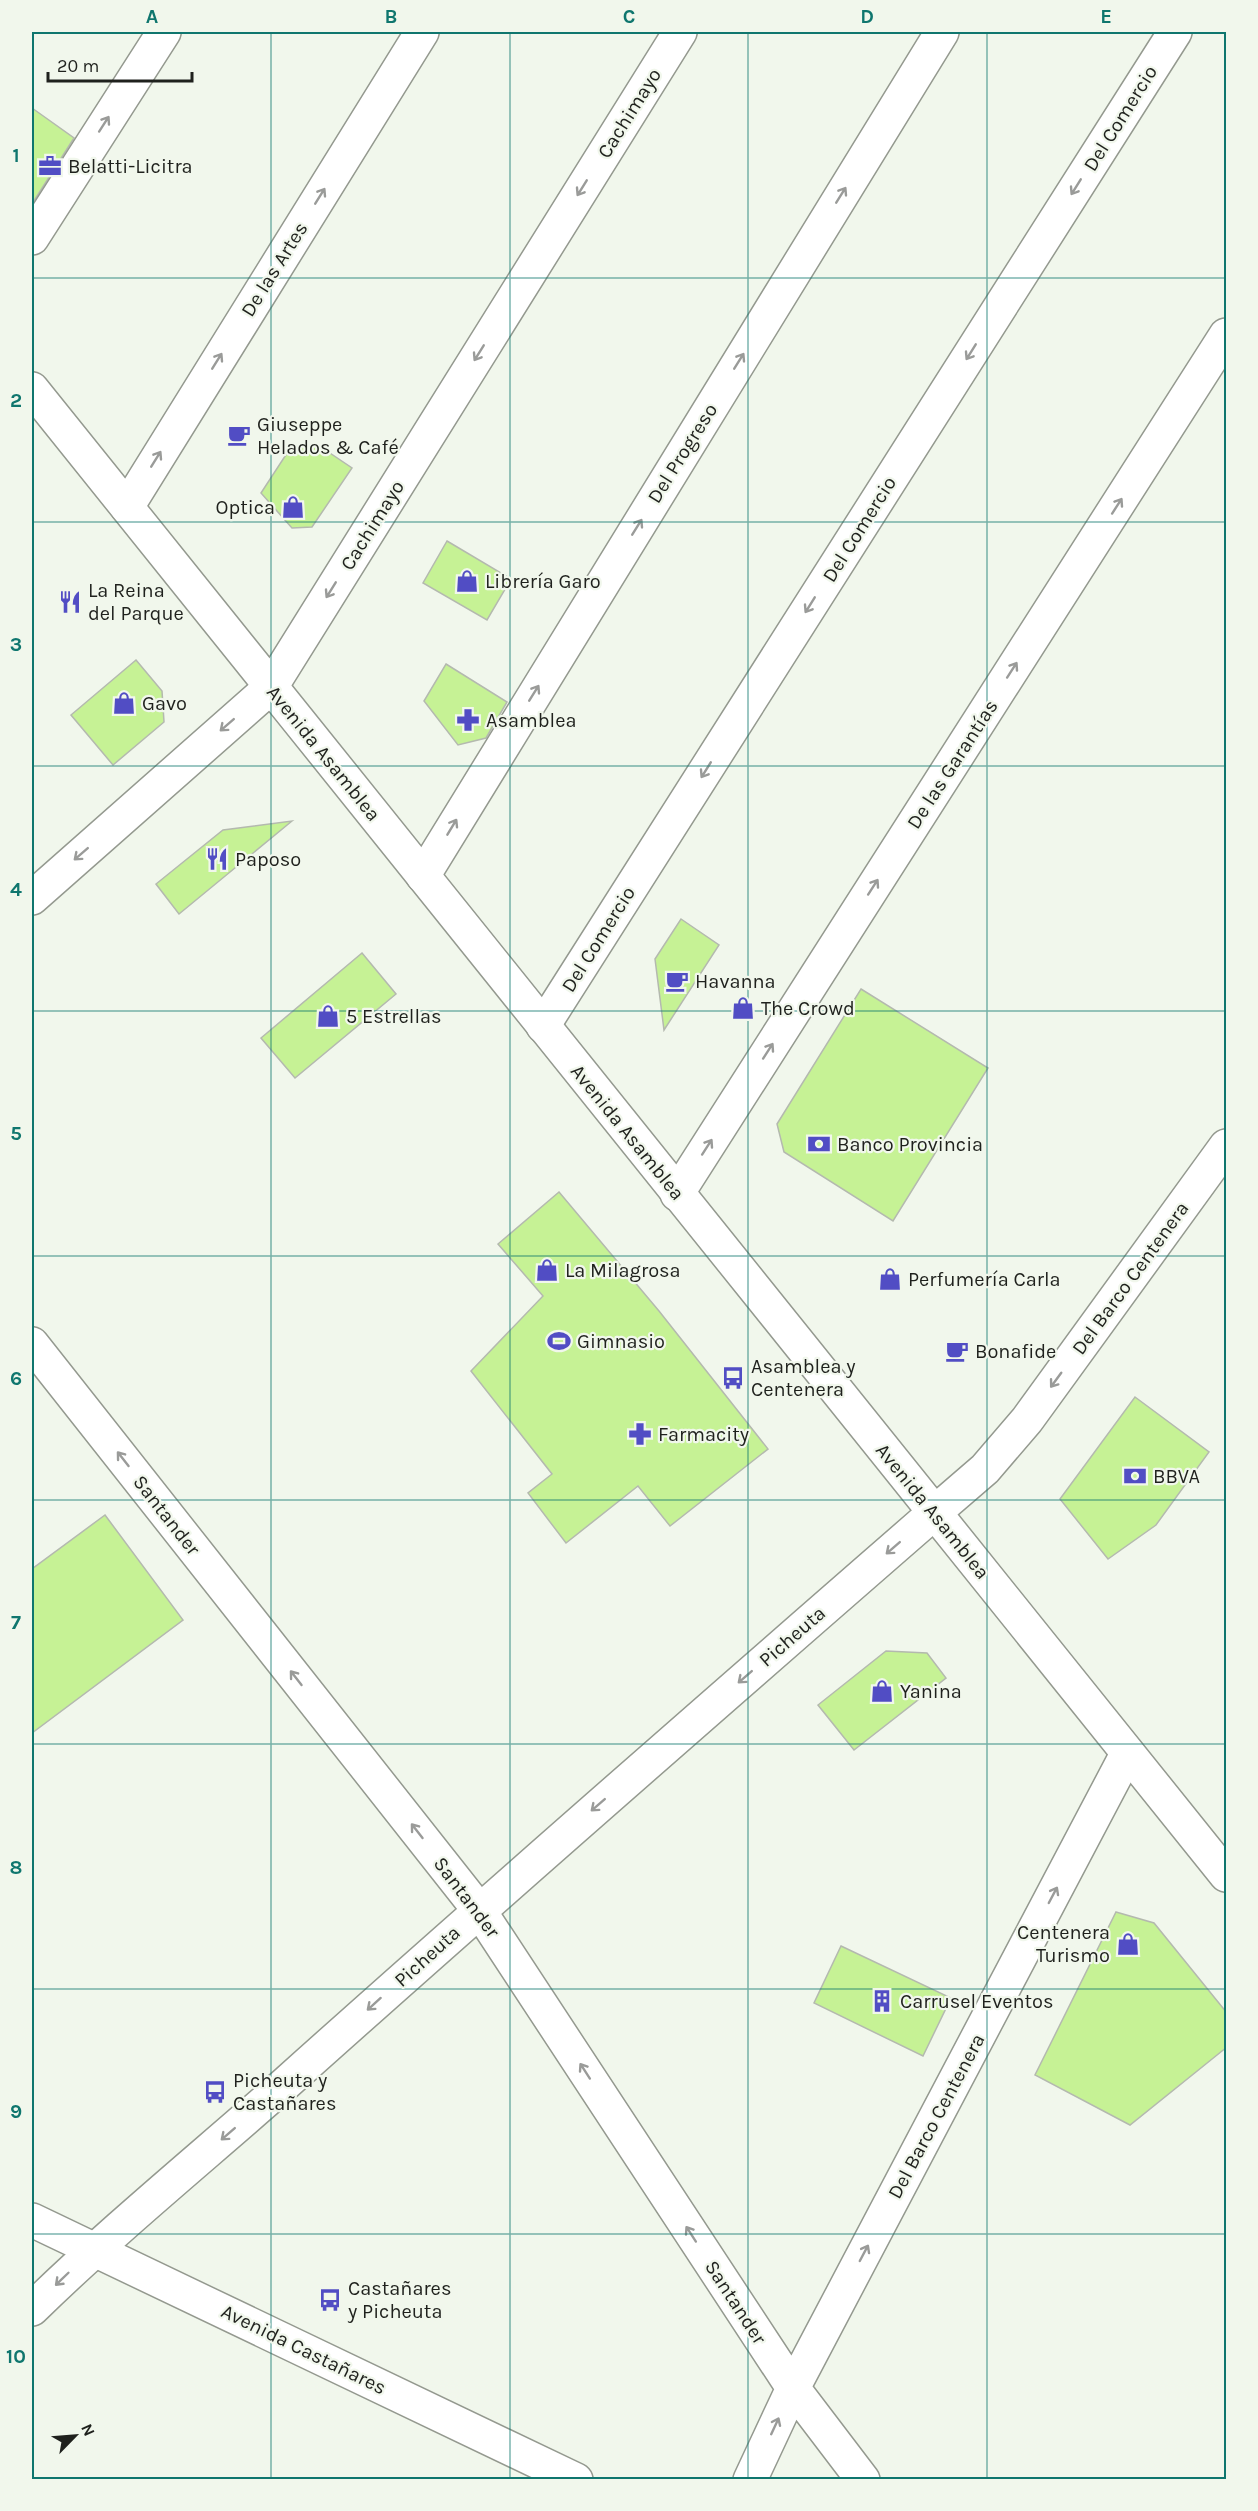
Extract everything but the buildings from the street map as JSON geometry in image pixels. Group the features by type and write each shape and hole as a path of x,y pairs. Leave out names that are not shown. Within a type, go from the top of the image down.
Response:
{"street":[{"path":"32,238 164,32"},
{"name":"De las Artes","path":"127,507 422,32"},
{"name":"Cachimayo","path":"32,898 271,687 680,32"},
{"name":"Del Progreso","path":"423,876 942,32"},
{"name":"Del Comercio","path":"543,1026 1175,32"},
{"name":"De las Garantías","path":"677,1194 1227,335"},
{"name":"Avenida Asamblea","path":"32,388 1127,1754 1227,1875"},
{"name":"Del Barco Centenera","path":"934,1513 985,1469 1027,1420 1227,1146"},
{"name":"Santander","path":"32,1344 479,1910 793,2388 863,2480"},
{"name":"Picheuta","path":"32,2309 93,2249 254,2111 479,1910 934,1513"},
{"name":"Del Barco Centenera","path":"750,2480 793,2388 1127,1754"},
{"name":"Avenida Castañares","path":"32,2220 576,2480"}],"place":[{"name":"Belatti-Licitra","path":"50,166"},
{"name":"Giuseppe Helados & Café","path":"239,435"},
{"name":"Optica","path":"293,507"},
{"name":"Librería Garo","path":"467,581"},
{"name":"La Reina del Parque","path":"70,602"},
{"name":"Gavo","path":"124,703"},
{"name":"Asamblea","path":"468,720"},
{"name":"Paposo","path":"217,859"},
{"name":"Havanna","path":"677,981"},
{"name":"The Crowd","path":"743,1008"},
{"name":"5 Estrellas","path":"328,1016"},
{"name":"Banco Provincia","path":"819,1144"},
{"name":"La Milagrosa","path":"547,1270"},
{"name":"Perfumería Carla","path":"890,1279"},
{"name":"Gimnasio","path":"559,1341"},
{"name":"Bonafide","path":"957,1351"},
{"name":"Asamblea y Centenera","path":"733,1378"},
{"name":"Farmacity","path":"640,1434"},
{"name":"BBVA","path":"1135,1476"},
{"name":"Yanina","path":"882,1691"},
{"name":"Centenera Turismo","path":"1128,1944"},
{"name":"Carrusel Eventos","path":"882,2001"},
{"name":"Picheuta y Castañares","path":"215,2092"},
{"name":"Castañares y Picheuta","path":"330,2300"}]}
